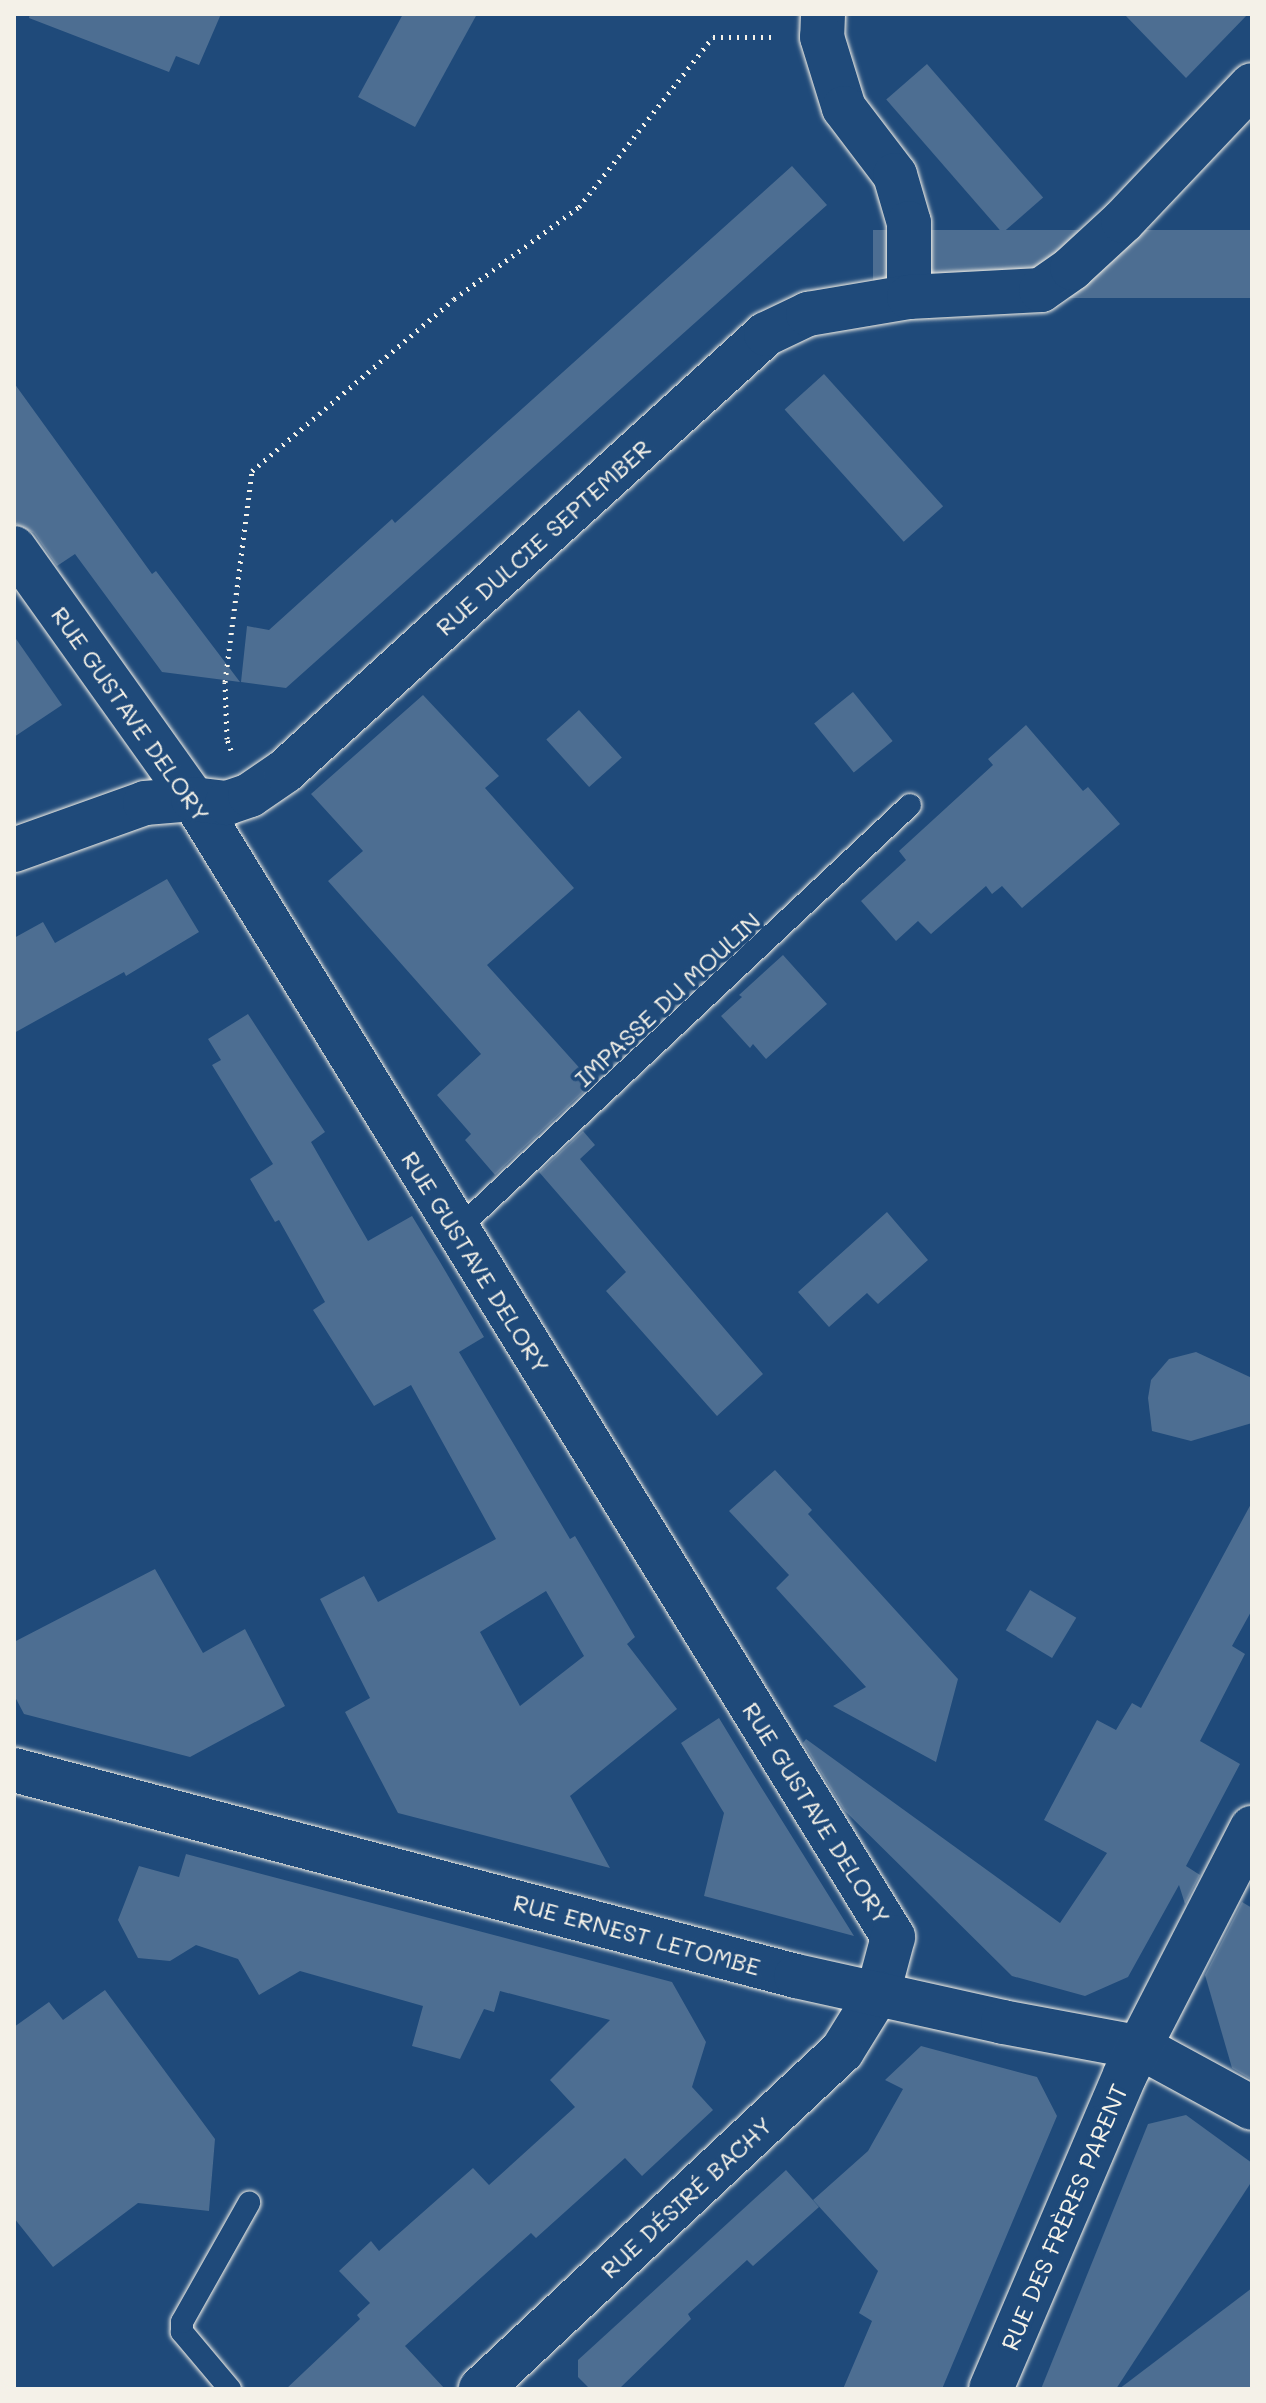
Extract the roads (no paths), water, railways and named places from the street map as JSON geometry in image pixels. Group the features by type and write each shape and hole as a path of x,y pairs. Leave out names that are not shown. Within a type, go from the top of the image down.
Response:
{"street":[{"path":"822,26 844,108 895,175 909,223 909,297"},
{"name":"RUE DULCIE SEPTEMBER","path":"14,850 145,803 193,799 227,803 250,795 285,771 766,334 808,314 909,297 1041,290 1072,268 1123,221 1252,85"},
{"name":"RUE GUSTAVE DELORY","path":"14,548 193,799 893,1937 878,1993"},
{"name":"RUE ERNEST LETOMBE","path":"14,1770 796,1976 1003,2022 1142,2048 1252,2108"},
{"name":"RUE DES FRÈRES PARENT","path":"991,2389 1125,2075 1142,2048 1252,1828"},
{"name":"RUE DÉSIRÉ BACHY","path":"481,2389 842,2051 878,1993"}],"lane":[{"name":"IMPASSE DU MOULIN","path":"457,1230 910,805"},
{"path":"230,2389 182,2332 182,2322 249,2203"}]}
